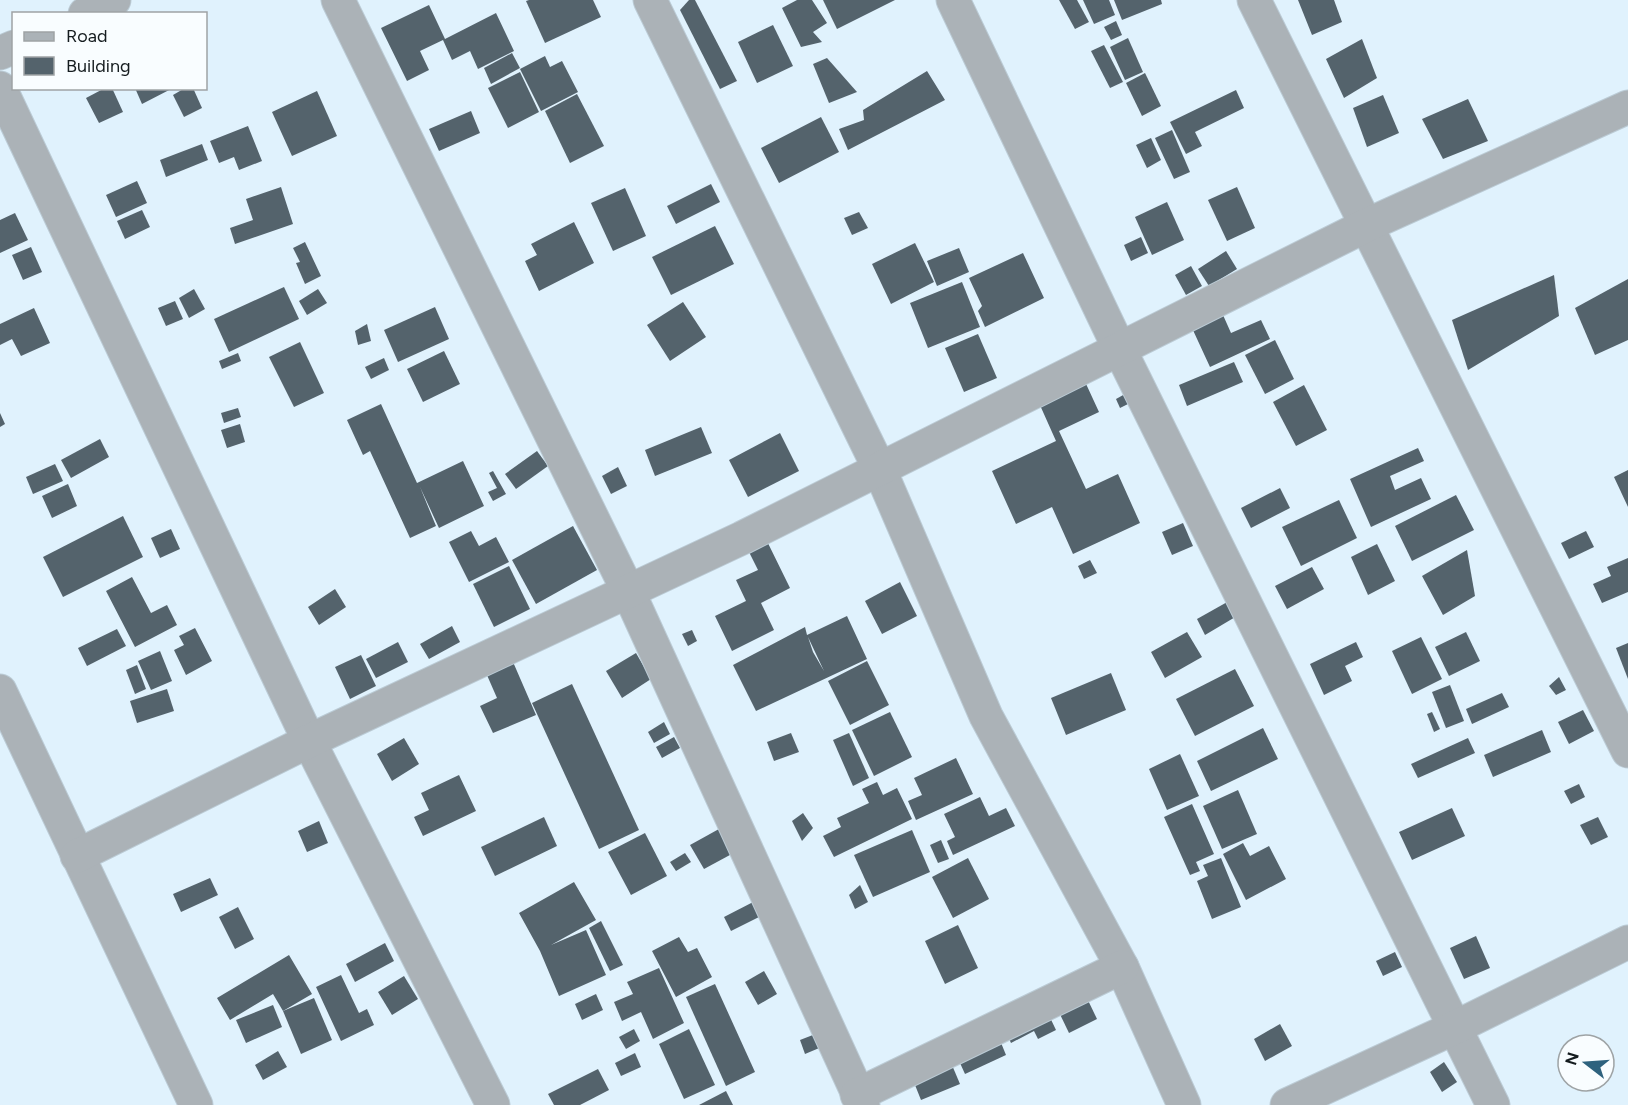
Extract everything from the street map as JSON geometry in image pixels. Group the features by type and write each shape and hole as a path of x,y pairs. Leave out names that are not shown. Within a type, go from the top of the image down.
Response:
{"street":[{"path":"89,12 114,0"},
{"path":"338,0 629,593 860,1100 1122,966"},
{"path":"650,0 879,468 986,716 1122,966 1185,1105"},
{"path":"953,0 1119,348 1493,1105"},
{"path":"1254,0 1628,752"},
{"path":"0,88 309,741 493,1105"},
{"path":"77,856 309,741 629,593 1367,225 1628,107"},
{"path":"0,691 196,1105"},
{"path":"1287,1105 1456,1027 1628,942"}],"building":[{"path":"593,0 601,17 545,43 526,1"},
{"path":"689,0 695,0 737,81 720,89 680,10"},
{"path":"797,0 812,0 827,23 813,32 822,42 801,47 782,8"},
{"path":"823,0 895,0 837,29"},
{"path":"1059,0 1077,0 1089,22 1075,29"},
{"path":"1083,0 1109,0 1115,15 1094,24"},
{"path":"1114,0 1161,0 1162,4 1122,20"},
{"path":"1298,0 1334,0 1342,22 1312,35"},
{"path":"429,5 445,39 496,13 514,51 478,69 470,51 452,60 443,40 420,51 429,70 407,81 381,28"},
{"path":"1116,21 1122,35 1111,40 1104,27"},
{"path":"773,25 793,66 757,83 738,42"},
{"path":"1128,38 1143,72 1125,80 1110,47"},
{"path":"1362,39 1377,78 1344,98 1326,59"},
{"path":"1104,45 1123,82 1110,88 1091,51"},
{"path":"512,53 520,68 491,84 484,68"},
{"path":"545,56 550,67 562,61 578,92 541,111 520,69"},
{"path":"827,58 857,92 829,103 813,64"},
{"path":"927,71 945,100 848,150 839,129 864,120 863,110"},
{"path":"520,72 539,112 508,128 488,88"},
{"path":"1145,73 1161,106 1142,116 1126,83"},
{"path":"101,90 113,90 123,112 99,123 86,98"},
{"path":"136,90 169,90 142,104"},
{"path":"182,90 194,90 202,108 184,117 173,95"},
{"path":"1236,90 1244,108 1195,132 1202,146 1186,154 1170,122"},
{"path":"317,91 337,136 292,156 272,112"},
{"path":"577,94 604,146 570,163 545,111"},
{"path":"1383,95 1399,133 1367,147 1353,108"},
{"path":"1468,99 1488,141 1443,159 1422,119"},
{"path":"471,111 480,133 439,151 429,129"},
{"path":"821,117 839,152 779,183 761,148"},
{"path":"248,126 262,161 239,170 234,157 219,163 210,141"},
{"path":"1172,130 1190,172 1174,179 1155,138"},
{"path":"1151,138 1161,160 1147,168 1136,145"},
{"path":"202,144 208,160 166,177 160,160"},
{"path":"137,181 147,203 116,217 106,195"},
{"path":"711,184 720,202 676,224 667,206"},
{"path":"281,187 293,224 235,244 230,228 253,220 246,199"},
{"path":"1237,187 1255,228 1227,241 1208,200"},
{"path":"625,188 646,236 613,251 591,203"},
{"path":"1167,202 1184,240 1152,255 1135,217"},
{"path":"142,210 150,227 125,239 117,221"},
{"path":"859,212 868,228 852,235 844,218"},
{"path":"15,213 28,240 0,253 0,220"},
{"path":"574,222 594,263 539,291 525,261 537,255 531,244"},
{"path":"715,226 734,264 671,295 652,257"},
{"path":"1141,237 1148,253 1131,261 1124,245"},
{"path":"305,242 321,276 305,284 296,263 300,262 293,248"},
{"path":"915,243 934,282 891,304 872,264"},
{"path":"31,247 42,272 23,280 12,255"},
{"path":"959,248 969,272 937,286 927,261"},
{"path":"1226,251 1237,269 1209,286 1198,269"},
{"path":"1023,253 1044,298 985,327 978,311 982,306 969,278"},
{"path":"1191,266 1202,286 1186,295 1175,275"},
{"path":"1554,275 1559,316 1468,370 1452,320"},
{"path":"1628,279 1628,340 1595,355 1575,308"},
{"path":"962,282 980,327 928,348 910,303"},
{"path":"284,287 299,319 229,352 214,319"},
{"path":"194,289 205,309 189,318 179,298"},
{"path":"318,289 327,303 307,315 299,301"},
{"path":"175,301 183,319 166,326 158,308"},
{"path":"683,302 706,337 670,361 647,325"},
{"path":"435,307 449,339 398,362 384,330"},
{"path":"34,308 50,343 21,356 12,339 0,345 0,324"},
{"path":"1223,315 1231,333 1261,320 1270,339 1210,367 1192,328"},
{"path":"367,324 371,341 358,345 355,331"},
{"path":"978,334 997,378 964,392 945,348"},
{"path":"1275,340 1294,379 1265,394 1245,355"},
{"path":"300,342 324,393 294,407 269,357"},
{"path":"444,351 460,384 423,402 407,369"},
{"path":"238,353 241,361 222,369 219,361"},
{"path":"384,358 389,370 371,379 365,367"},
{"path":"1234,362 1243,382 1187,406 1179,385"},
{"path":"1081,373 1099,412 1059,431 1086,489 1118,474 1140,523 1073,554 1052,507 1016,524 992,471 1056,441 1035,394"},
{"path":"1304,385 1327,430 1296,446 1273,402"},
{"path":"1125,394 1130,403 1120,408 1116,399"},
{"path":"381,404 417,483 463,461 484,506 439,528 420,487 436,526 410,538 370,451 363,455 347,420"},
{"path":"238,408 241,417 224,423 221,413"},
{"path":"0,413 5,424 0,427"},
{"path":"240,424 245,442 227,448 221,430"},
{"path":"701,427 712,453 655,476 645,450"},
{"path":"780,433 799,471 748,497 729,460"},
{"path":"100,439 109,457 71,478 61,460"},
{"path":"1418,448 1424,461 1390,476 1395,490 1421,478 1431,499 1371,527 1350,479"},
{"path":"537,451 548,466 516,489 505,474"},
{"path":"55,464 63,481 33,494 26,477"},
{"path":"618,467 627,486 611,494 602,476"},
{"path":"1628,470 1628,507 1614,477"},
{"path":"493,471 506,494 493,501 488,492 497,488 489,473"},
{"path":"68,484 77,506 52,518 42,496"},
{"path":"1280,488 1290,508 1251,528 1241,508"},
{"path":"1456,495 1474,530 1412,561 1395,526"},
{"path":"1339,500 1357,538 1301,566 1282,527"},
{"path":"123,516 143,557 63,597 43,557"},
{"path":"1183,523 1193,546 1172,555 1162,532"},
{"path":"573,526 597,570 536,604 512,560"},
{"path":"171,529 180,549 160,558 151,538"},
{"path":"761,529 790,588 761,603 774,630 732,651 715,616 746,601 736,580 758,570 742,538"},
{"path":"471,531 479,546 496,537 509,562 469,582 449,542"},
{"path":"1586,531 1594,547 1569,559 1561,543"},
{"path":"1377,544 1395,581 1368,595 1351,557"},
{"path":"1467,550 1475,596 1443,615 1422,576"},
{"path":"1628,558 1628,592 1602,603 1593,584 1611,576 1607,567"},
{"path":"1090,560 1097,573 1084,579 1078,566"},
{"path":"509,566 530,609 494,627 473,584"},
{"path":"1312,567 1324,589 1287,609 1275,586"},
{"path":"132,577 151,613 167,605 177,625 135,647 106,591"},
{"path":"900,582 917,616 882,634 865,601"},
{"path":"335,589 346,607 319,625 308,607"},
{"path":"1229,601 1237,616 1205,635 1197,619"},
{"path":"847,616 867,659 756,711 733,665 805,627 807,635","holes":["808,637 824,671 813,652"]},
{"path":"452,626 460,642 429,659 420,644"},
{"path":"195,628 212,661 186,675 174,650 184,645 179,636"},
{"path":"117,629 126,646 87,666 78,648"},
{"path":"692,630 697,641 688,646 682,634"},
{"path":"1187,632 1202,657 1165,678 1151,652"},
{"path":"1466,632 1480,661 1449,676 1435,647"},
{"path":"1421,637 1442,679 1412,694 1392,651"},
{"path":"398,642 408,662 376,678 366,659"},
{"path":"1356,642 1363,657 1345,666 1352,681 1324,695 1310,664"},
{"path":"1628,643 1628,679 1616,648"},
{"path":"160,651 172,681 151,690 138,661"},
{"path":"636,653 651,679 622,698 606,671"},
{"path":"361,655 376,686 350,699 335,667"},
{"path":"510,655 536,715 493,733 480,706 497,698 483,666"},
{"path":"867,661 889,705 850,725 828,681"},
{"path":"137,665 146,689 135,694 126,670"},
{"path":"1235,669 1254,706 1195,736 1176,699"},
{"path":"1111,673 1126,710 1066,735 1051,698"},
{"path":"1559,677 1566,690 1556,695 1549,686"},
{"path":"572,684 639,830 599,849 532,703"},
{"path":"1450,685 1464,721 1446,728 1432,692"},
{"path":"167,689 174,711 137,723 130,701"},
{"path":"1502,693 1509,707 1472,724 1466,709"},
{"path":"1583,710 1594,731 1569,744 1558,722"},
{"path":"890,712 912,757 874,776 852,730"},
{"path":"1432,712 1440,729 1434,732 1427,714"},
{"path":"664,722 670,734 654,743 648,732"},
{"path":"1263,728 1278,759 1211,791 1197,761"},
{"path":"1542,730 1551,752 1493,777 1484,755"},
{"path":"791,733 799,752 774,761 767,742"},
{"path":"849,733 869,778 853,786 833,740"},
{"path":"674,737 680,748 662,758 656,747"},
{"path":"404,738 419,764 392,781 377,754"},
{"path":"1468,738 1475,753 1418,778 1411,764"},
{"path":"1180,754 1199,796 1167,810 1149,769"},
{"path":"956,758 973,794 916,820 908,801 922,795 914,778"},
{"path":"459,775 476,811 423,836 414,817 429,810 421,793"},
{"path":"877,782 883,795 897,788 912,819 834,857 823,836 841,827 837,818 869,803 862,789"},
{"path":"1579,784 1585,797 1571,804 1564,791"},
{"path":"1238,790 1257,834 1222,849 1203,806"},
{"path":"980,797 989,816 1006,808 1015,826 953,855 947,841 955,837 944,814"},
{"path":"1192,804 1214,854 1196,862 1200,871 1190,875 1164,817"},
{"path":"1452,808 1465,836 1412,860 1399,832"},
{"path":"803,813 813,828 802,841 792,821"},
{"path":"544,817 557,846 495,876 481,847"},
{"path":"1598,817 1608,837 1591,845 1580,825"},
{"path":"319,821 328,843 307,852 298,831"},
{"path":"728,824 741,849 704,869 690,845"},
{"path":"912,830 930,872 873,897 854,855"},
{"path":"645,833 667,876 631,895 608,852"},
{"path":"941,840 949,859 938,863 930,845"},
{"path":"1243,843 1250,856 1269,846 1286,879 1246,900 1223,854"},
{"path":"685,853 691,862 676,871 670,862"},
{"path":"968,858 989,899 953,918 932,877"},
{"path":"1221,858 1241,907 1212,919 1197,881 1208,876 1203,865"},
{"path":"210,878 218,895 181,912 173,894"},
{"path":"574,882 596,920 551,945 586,930 606,975 559,996 540,951 519,913"},
{"path":"860,885 868,902 855,909 849,895"},
{"path":"757,900 765,914 731,931 724,917"},
{"path":"238,907 254,939 235,949 219,917"},
{"path":"601,921 623,965 610,971 589,928"},
{"path":"958,925 978,968 945,984 925,941"},
{"path":"1476,936 1490,968 1464,979 1450,948"},
{"path":"679,937 688,952 697,948 712,977 676,997 652,951"},
{"path":"385,943 394,961 355,982 346,964"},
{"path":"1395,952 1402,967 1383,976 1376,961"},
{"path":"289,955 312,994 283,1011 273,994 230,1020 217,998"},
{"path":"659,968 684,1023 653,1039 641,1012 622,1021 614,1002 633,994 627,982"},
{"path":"764,971 777,994 758,1005 745,982"},
{"path":"341,975 359,1013 367,1009 374,1025 341,1041 316,987"},
{"path":"404,976 418,999 392,1015 378,992"},
{"path":"715,984 755,1072 726,1086 686,997"},
{"path":"1084,992 1097,1019 1069,1033 1056,1006"},
{"path":"596,994 603,1010 582,1020 575,1004"},
{"path":"314,998 332,1040 301,1054 283,1011"},
{"path":"273,1005 282,1027 246,1043 236,1020"},
{"path":"1045,1007 1056,1030 1038,1039 1034,1031 1011,1043 1004,1028"},
{"path":"1280,1024 1292,1046 1265,1061 1254,1039"},
{"path":"634,1029 640,1041 626,1049 619,1037"},
{"path":"689,1029 715,1085 684,1099 659,1044"},
{"path":"818,1033 824,1046 805,1054 800,1040"},
{"path":"997,1033 1006,1055 965,1074 955,1052"},
{"path":"278,1051 287,1067 263,1080 255,1065"},
{"path":"635,1053 641,1067 621,1076 615,1063"},
{"path":"949,1058 960,1084 921,1100 911,1075"},
{"path":"1444,1062 1457,1082 1442,1092 1430,1072"},
{"path":"598,1069 609,1090 580,1105 554,1105 548,1094"},
{"path":"726,1091 733,1105 699,1105"}]}
